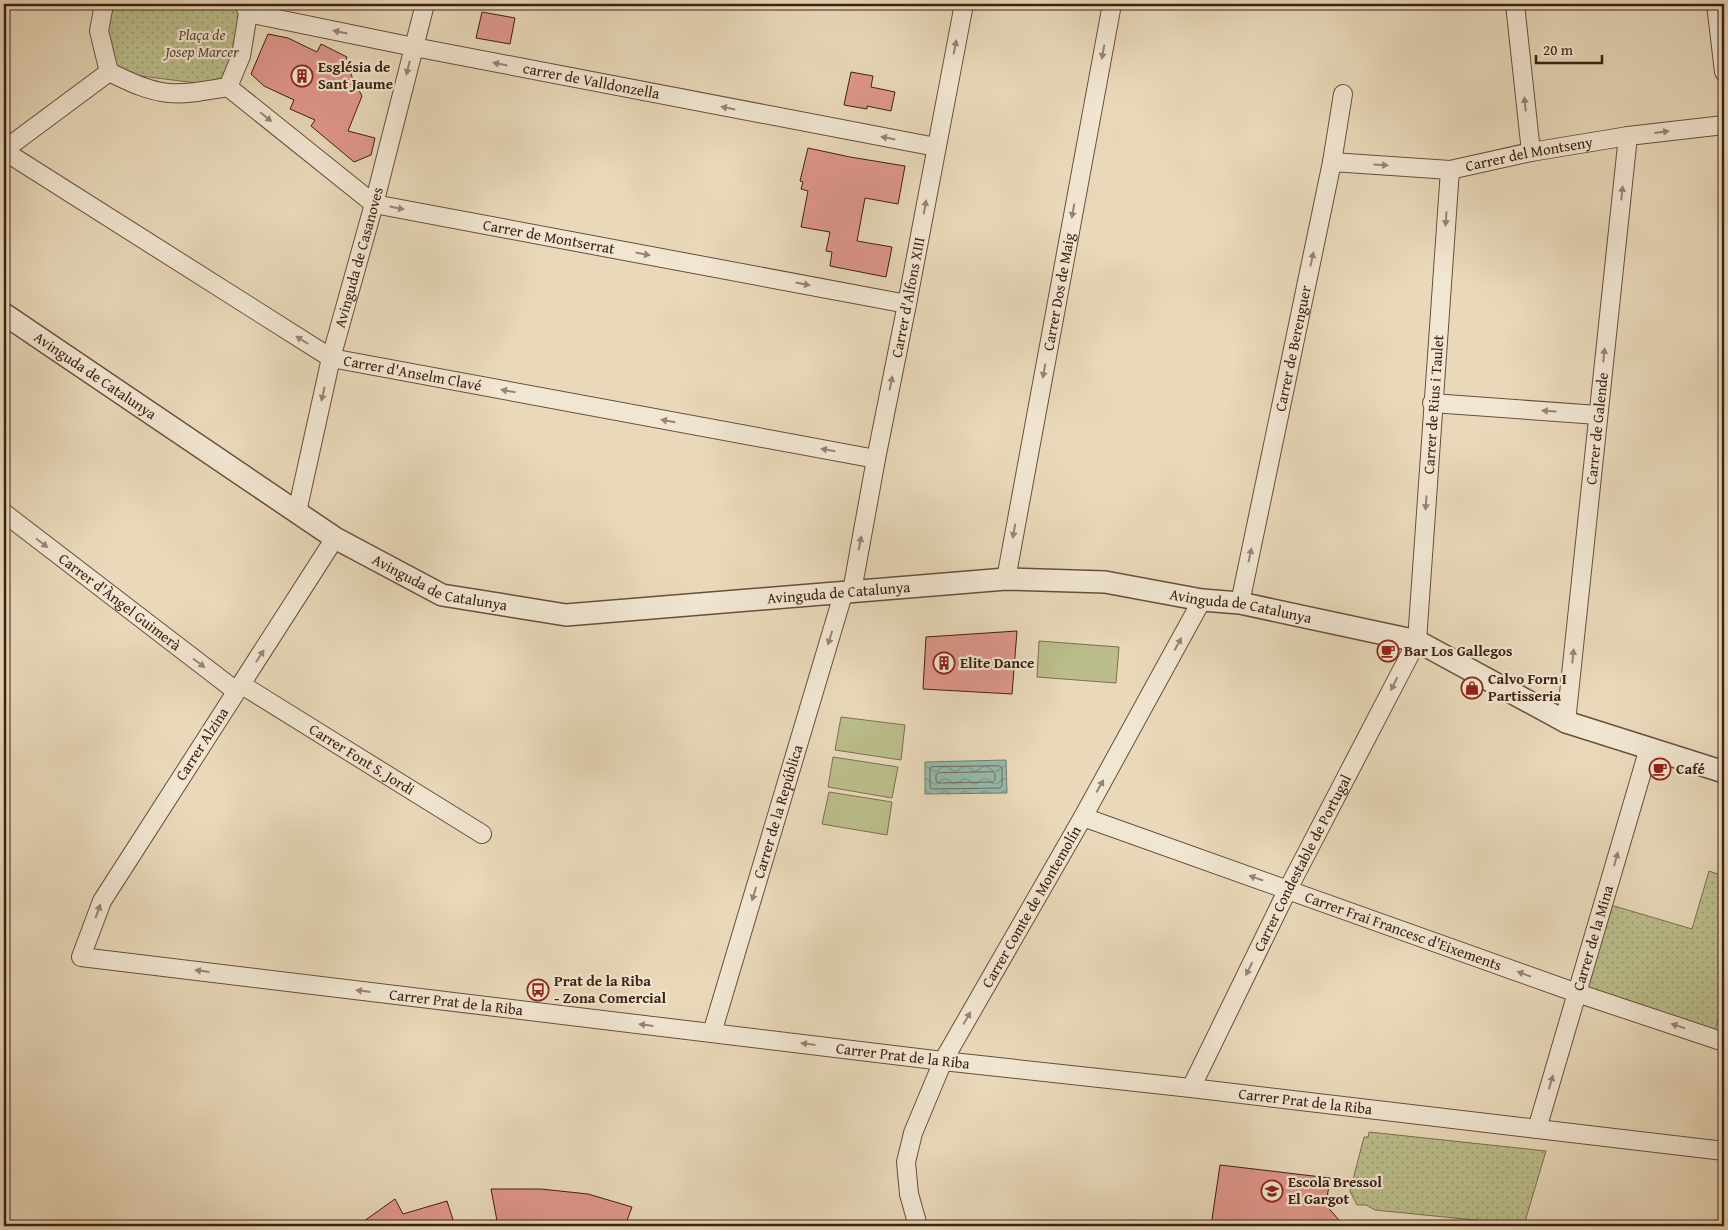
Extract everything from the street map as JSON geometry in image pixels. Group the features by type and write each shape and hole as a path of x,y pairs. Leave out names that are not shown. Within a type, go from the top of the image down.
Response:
{"street":[{"path":"104,4 99,31 109,72"},
{"name":"Avinguda de Casanoves","path":"296,512 331,358 374,204 425,4"},
{"name":"Carrer d'Alfons XIII","path":"848,591 907,304 964,4"},
{"name":"Carrer Dos de Maig","path":"1006,579 1112,4"},
{"path":"1515,4 1531,152"},
{"path":"1716,4 1724,72"},
{"path":"109,72 141,87 169,93 196,92 228,87 241,56 246,8"},
{"name":"carrer de Valldonzella","path":"246,8 414,47 936,148"},
{"path":"4,150 109,72"},
{"name":"Carrer de Montserrat","path":"228,87 374,204 907,304"},
{"name":"Carrer de Berenguer","path":"1240,603 1332,162 1343,94"},
{"name":"Carrer del Montseny","path":"1332,162 1450,170 1531,152 1628,136 1724,125"},
{"name":"Carrer de Galende","path":"1566,722 1628,136"},
{"name":"Carrer d'Anselm Clavé","path":"4,150 331,358 876,459"},
{"name":"Carrer de Rius i Taulet","path":"1417,641 1432,403 1450,170"},
{"name":"Avinguda de Catalunya","path":"4,314 335,538 442,595 566,615 1006,579 1105,582 1202,600 1240,603 1417,641 1566,722 1724,772"},
{"path":"1432,403 1598,415"},
{"name":"Carrer d'Àngel Guimerà","path":"4,513 239,688"},
{"name":"Carrer Alzina","path":"82,956 102,901 335,538"},
{"name":"Carrer de la República","path":"712,1033 848,591"},
{"name":"Carrer Comte de Montemolín","path":"918,1226 909,1194 906,1162 913,1134 943,1061 1083,816 1202,600"},
{"name":"Carrer Condestable de Portugal","path":"1192,1088 1288,889 1417,641"},
{"name":"Carrer Font S. Jordi","path":"239,688 482,834"},
{"name":"Carrer de la Mina","path":"1537,1129 1649,748"},
{"name":"Carrer Frai Francesc d'Eixements","path":"1083,816 1577,993 1724,1042"},
{"name":"Carrer Prat de la Riba","path":"82,956 943,1061 1192,1088 1724,1151"}],"green space":[{"name":"Plaça de Josep Marcer","path":"104,4 244,4 228,87 109,72"},
{"path":"1039,641 1119,647 1116,683 1037,677"},
{"path":"841,717 905,725 901,760 835,750"},
{"path":"833,757 898,767 892,798 828,787"},
{"path":"829,792 892,802 887,835 822,824"},
{"path":"1709,871 1724,876 1724,997 1713,1038 1577,993 1604,903 1692,929"},
{"path":"1369,1132 1546,1151 1524,1225 1375,1210 1366,1205 1357,1205 1350,1191 1364,1137 1368,1137"}],"water":[{"path":"1006,760 1007,793 925,794 925,762"}],"building":[{"path":"482,12 515,18 510,44 476,38"},
{"name":"Església de Sant Jaume","path":"268,34 288,38 317,52 321,44 347,57 345,62 354,67 351,75 362,96 348,131 375,138 371,155 354,162 311,126 315,120 290,109 294,100 264,86 251,74"},
{"path":"851,72 873,76 871,87 895,92 891,111 867,106 867,109 844,105"},
{"path":"808,148 905,166 898,204 865,198 857,241 892,247 886,277 830,266 832,252 826,251 830,232 801,227 808,191 801,189 803,182 800,181"},
{"path":"1017,631 1012,694 923,689 926,637"},
{"name":"Escola Bressol El Gargot","path":"1220,1165 1330,1178 1326,1205 1344,1226 1211,1226"},
{"path":"491,1189 541,1189 588,1194 632,1207 625,1226 498,1226"},
{"path":"395,1199 403,1214 447,1201 455,1226 357,1226"}],"place":[{"name":"Església de Sant Jaume","path":"302,76"},
{"name":"Bar Los Gallegos","path":"1388,651"},
{"name":"Elite Dance","path":"944,663"},
{"name":"Calvo Forn I Partisseria","path":"1472,688"},
{"name":"Café","path":"1660,769"},
{"name":"Prat de la Riba - Zona Comercial","path":"538,990"},
{"name":"Escola Bressol El Gargot","path":"1272,1191"}]}
